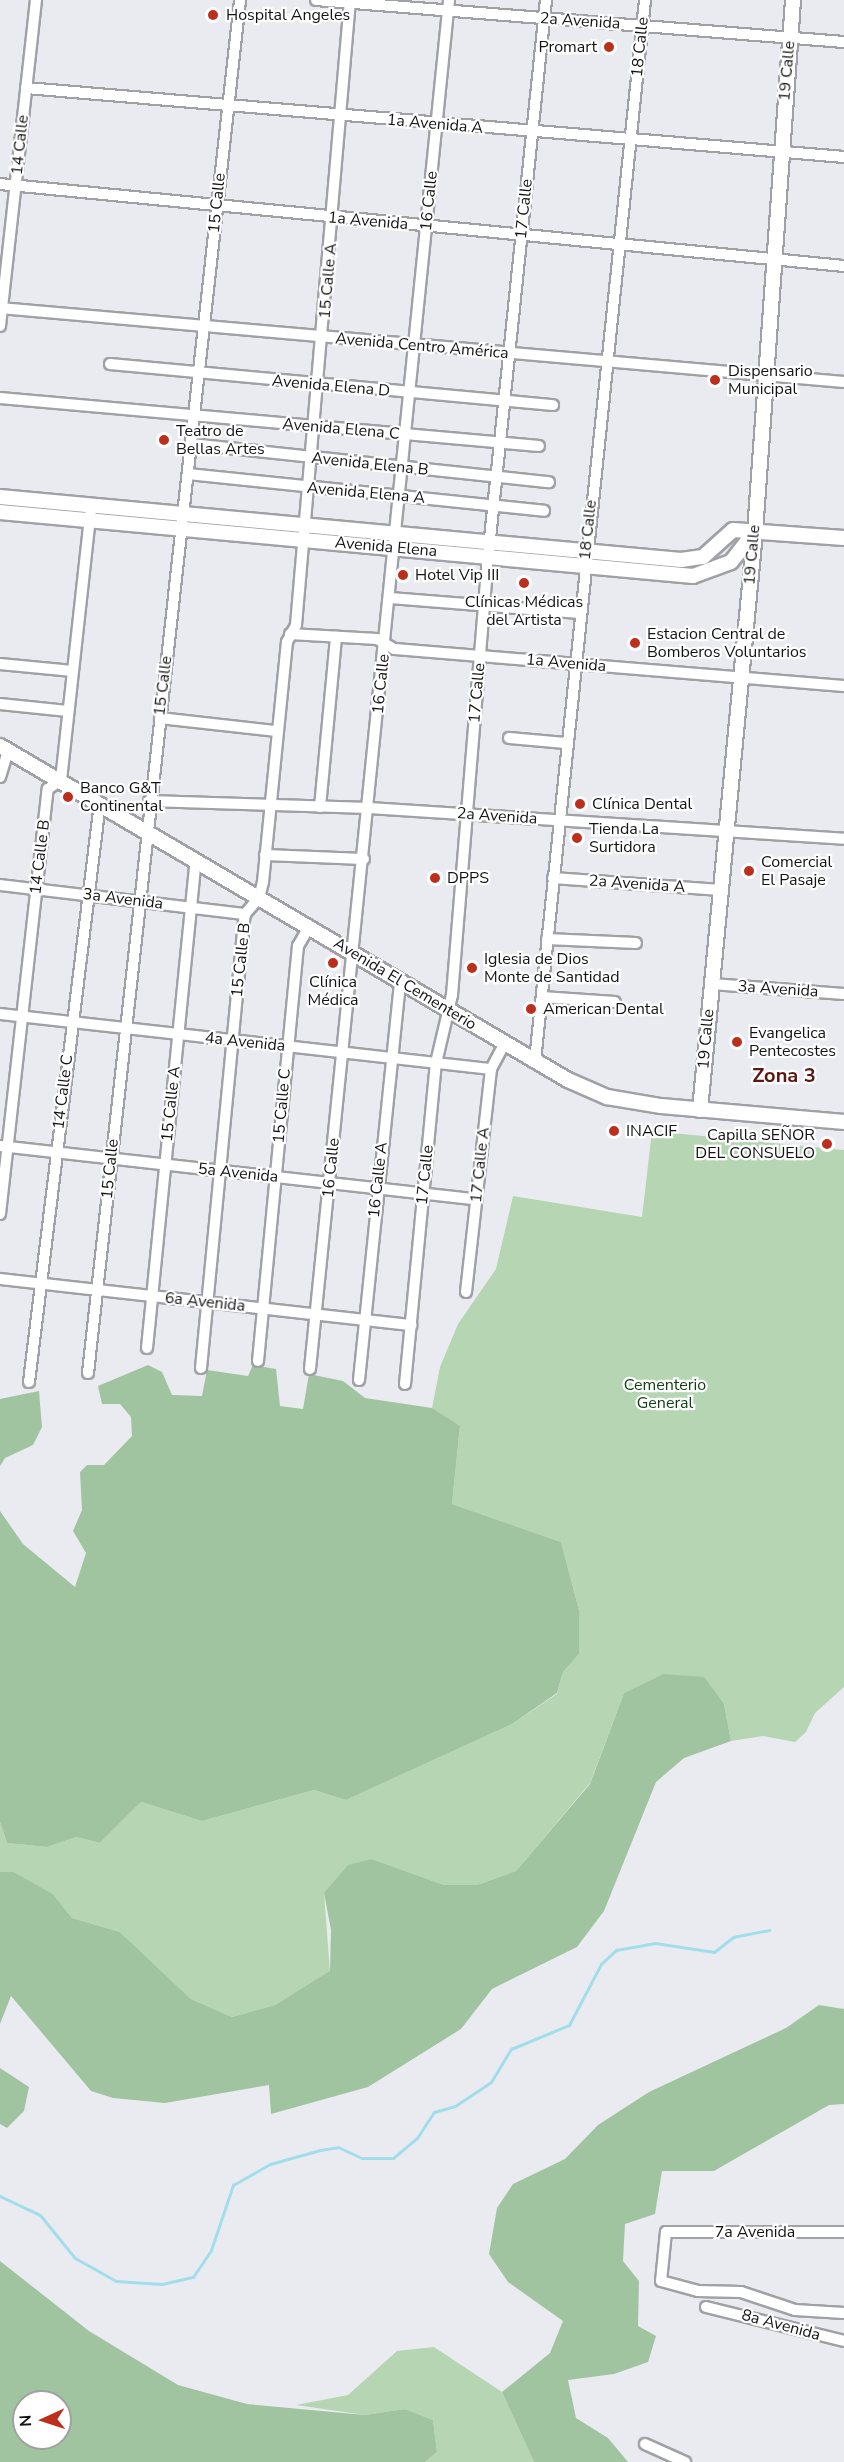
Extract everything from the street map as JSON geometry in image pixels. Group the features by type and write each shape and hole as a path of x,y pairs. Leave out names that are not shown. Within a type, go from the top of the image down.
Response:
{"main road":[{"name":"19 Calle","path":"700,1110 755,531 775,259 780,152 794,0"},
{"name":"Avenida Elena","path":"0,497 182,530 305,532"},
{"name":"Avenida Elena","path":"0,512 183,514 305,532 585,559 704,574 732,562 755,531"},
{"name":"Avenida Elena","path":"585,559 692,560 703,558 725,533 755,531 844,538"},
{"name":"Avenida El Cementerio","path":"4,748 535,1061 607,1097 700,1110 844,1122"}],"street":[{"name":"14 Calle","path":"0,326 36,0"},
{"name":"15 Calle","path":"88,1373 145,830 182,530 192,415 240,0"},
{"name":"2a Avenida","path":"316,0 449,5 543,19 844,42"},
{"name":"17 Calle","path":"405,1384 436,1063 448,1010 496,477 546,0"},
{"name":"18 Calle","path":"535,1061 579,613 645,0"},
{"name":"15 Calle A","path":"305,532 324,339 350,1"},
{"name":"16 Calle","path":"310,1369 364,859 449,5"},
{"name":"1a Avenida A","path":"26,88 844,157"},
{"name":"1a Avenida","path":"0,184 217,207 844,266"},
{"name":"Avenida Centro América","path":"1,308 324,339 844,382"},
{"name":"Avenida Elena D","path":"110,363 197,374 553,405"},
{"name":"Avenida Elena C","path":"0,398 539,446"},
{"name":"Avenida Elena B","path":"191,444 549,482"},
{"name":"Avenida Elena A","path":"188,474 544,511"},
{"name":"14 Calle B","path":"0,1214 4,1146 22,1017 35,889 48,789 61,780 90,514"},
{"path":"259,898 276,730 290,634 296,625 305,532"},
{"path":"390,598 579,613"},
{"name":"1a Avenida","path":"290,634 336,637 480,656 844,686"},
{"path":"320,807 336,637"},
{"path":"0,664 73,671"},
{"path":"0,705 68,711"},
{"path":"160,718 276,730"},
{"path":"509,738 566,743"},
{"path":"0,777 4,748"},
{"name":"2a Avenida","path":"149,801 369,808 844,839"},
{"name":"14 Calle C","path":"30,1382 85,895 100,803"},
{"path":"265,855 364,859"},
{"name":"15 Calle A","path":"147,1348 196,861"},
{"name":"2a Avenida A","path":"553,878 721,890"},
{"name":"3a Avenida","path":"0,885 245,914"},
{"name":"15 Calle B","path":"201,1368 245,914 259,898"},
{"name":"15 Calle C","path":"258,1361 298,946 309,927"},
{"path":"547,939 636,943"},
{"name":"16 Calle A","path":"359,1380 390,1058 400,981"},
{"name":"3a Avenida","path":"712,984 844,994"},
{"path":"542,997 615,1002"},
{"name":"4a Avenida","path":"0,1014 491,1069"},
{"name":"17 Calle A","path":"466,1292 491,1069 506,1043"},
{"name":"5a Avenida","path":"4,1146 476,1199"},
{"name":"6a Avenida","path":"0,1279 411,1325"},
{"name":"7a Avenida","path":"844,2232 666,2232 661,2281 698,2291 741,2292 795,2310 844,2313"},
{"name":"8a Avenida","path":"706,2307 844,2341"},
{"path":"645,2444 685,2462"}],"green space":[{"name":"Cementerio General","path":"652,1131 844,1150 844,1687 815,1713 806,1732 795,1742 763,1736 731,1741 724,1704 663,1674 624,1693 590,1783 516,1871 477,1885 444,1885 372,1859 324,1893 330,1972 275,2005 232,2017 191,1999 120,1932 72,1918 53,1894 13,1873 0,1872 0,1822 7,1843 47,1847 76,1837 100,1843 141,1802 202,1821 314,1790 346,1800 512,1724 557,1694 563,1672 579,1654 579,1610 561,1542 452,1504 460,1427 432,1408 440,1367 458,1324 496,1269 513,1196 642,1217"},
{"path":"148,1365 162,1372 172,1395 202,1396 207,1370 248,1376 253,1365 276,1369 280,1406 303,1409 309,1374 343,1381 365,1398 432,1408 460,1426 452,1504 561,1542 579,1610 579,1654 563,1672 557,1693 512,1724 346,1800 314,1790 202,1821 141,1802 100,1843 76,1837 47,1847 7,1843 0,1822 0,1511 23,1544 75,1587 86,1553 73,1531 82,1510 80,1472 87,1465 104,1465 132,1436 131,1417 120,1404 102,1404 98,1386"},
{"path":"39,1391 42,1427 33,1445 5,1458 0,1466 0,1399"},
{"path":"663,1674 704,1677 724,1704 731,1741 684,1758 656,1782 604,1911 577,1947 492,1989 461,2029 368,2087 271,2114 269,2085 165,2103 113,2098 91,2091 11,1996 0,2024 0,1872 13,1872 53,1894 72,1918 120,1932 191,1999 232,2017 275,2005 330,1971 331,1930 324,1893 348,1865 372,1859 444,1885 477,1885 516,1871 590,1784 624,1693"},
{"path":"819,2005 844,2009 844,2104 829,2105 714,2171 662,2171 655,2214 625,2224 623,2261 639,2281 638,2326 656,2336 648,2362 614,2374 568,2380 576,2418 608,2438 628,2462 534,2462 502,2392 550,2353 563,2321 508,2282 489,2254 497,2208 513,2184 565,2159 598,2125 649,2092 786,2028"},
{"path":"0,2068 29,2087 24,2111 7,2128 0,2124"},
{"path":"0,2261 89,2331 178,2385 247,2404 365,2415 405,2409 433,2420 437,2452 425,2462 0,2462"},
{"path":"434,2347 502,2392 534,2462 425,2462 437,2452 433,2420 405,2409 365,2415 296,2405 348,2395 397,2351"}],"waterway":[{"path":"0,2196 40,2215 75,2258 116,2281 162,2284 193,2277 211,2250 233,2185 270,2164 320,2150 338,2147 362,2158 393,2158 417,2138 434,2112 455,2106 491,2082 511,2049 569,2025 601,1964 616,1950 655,1943 714,1952 733,1937 769,1930"}],"place":[{"name":"Hospital Angeles","path":"213,15"},
{"name":"Promart","path":"609,47"},
{"name":"Dispensario Municipal","path":"715,380"},
{"name":"Teatro de Bellas Artes","path":"164,440"},
{"name":"Hotel Vip III","path":"403,575"},
{"name":"Clínicas Médicas del Artista","path":"524,583"},
{"name":"Estacion Central de Bomberos Voluntarios","path":"635,643"},
{"name":"Banco G&T Continental","path":"68,797"},
{"name":"Clínica Dental","path":"580,804"},
{"name":"Tienda La Surtidora","path":"577,838"},
{"name":"Comercial El Pasaje","path":"749,871"},
{"name":"DPPS","path":"435,878"},
{"name":"Clínica Médica","path":"333,963"},
{"name":"Iglesia de Dios Monte de Santidad","path":"472,968"},
{"name":"American Dental","path":"531,1009"},
{"name":"Evangelica Pentecostes","path":"737,1042"},
{"name":"INACIF","path":"614,1131"},
{"name":"Capilla SEÑOR DEL CONSUELO","path":"827,1144"}],"district":[{"name":"Zona 3","path":"784,1075"}]}
